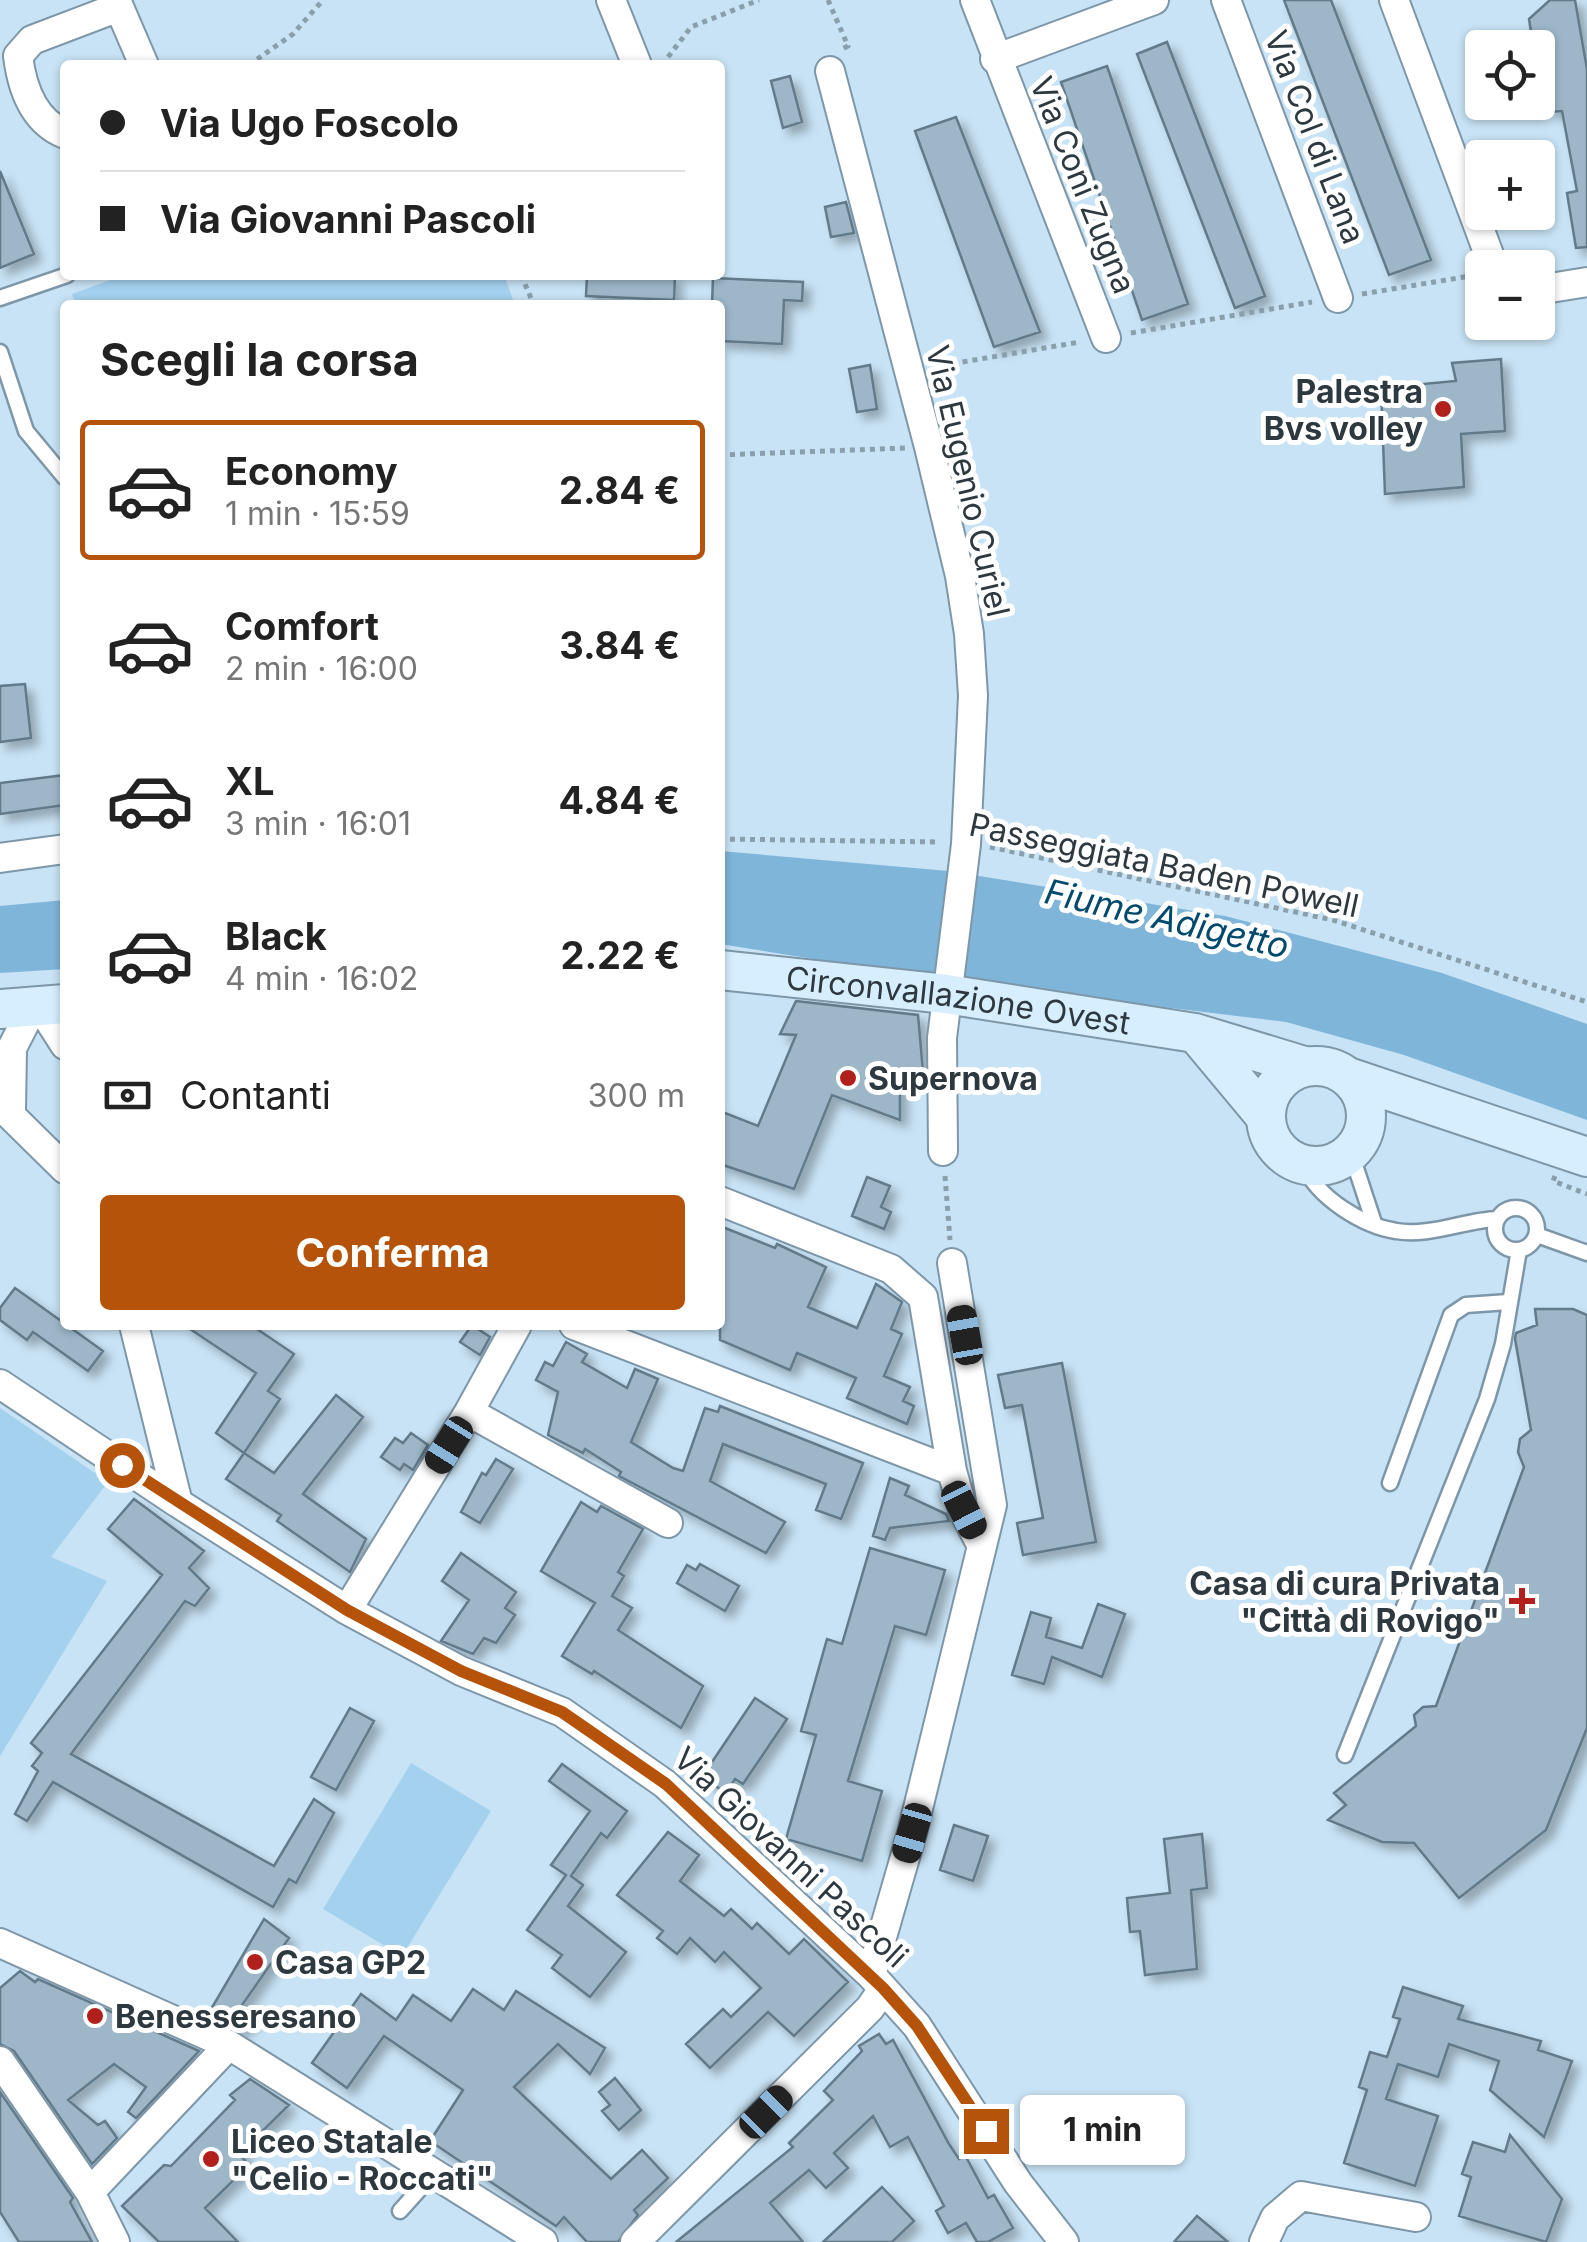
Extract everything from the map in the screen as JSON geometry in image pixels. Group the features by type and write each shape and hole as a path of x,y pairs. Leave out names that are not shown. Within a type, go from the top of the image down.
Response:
{"main road":[{"name":"Circonvallazione Ovest","path":"725,970 947,988 1195,1033 1304,1066"},
{"path":"1195,1033 1266,1116 1276,1147 1304,1165 1337,1162 1377,1123 1396,1116 1458,1114"},
{"path":"1266,1116 1276,1084 1304,1066 1320,1065 1587,1157"},
{"path":"1351,1078 1367,1107 1356,1146"}],"street":[{"path":"611,0 635,60"},
{"name":"Via Coni Zugna","path":"975,0 1106,338"},
{"path":"996,59 1154,0"},
{"name":"Via Col di Lana","path":"1226,0 1338,298"},
{"path":"1394,0 1487,250"},
{"path":"60,130 38,114 22,87 18,56 32,40 118,3 142,60"},
{"name":"Via Eugenio Curiel","path":"830,71 929,447 960,576 969,634 973,696 965,847 947,988 941,1074 943,1151"},
{"path":"1555,287 1587,282"},
{"path":"0,858 60,850"},
{"path":"60,1038 47,1017 33,1007 12,1048 6,1108 60,1164"},
{"path":"725,1203 891,1268 923,1297 952,1471 964,1510 982,1546"},
{"path":"636,2242 870,2008 992,1505 952,1263"},
{"path":"135,1330 178,1503"},
{"path":"347,1610 469,1412 514,1330"},
{"path":"587,1330 952,1471"},
{"name":"Via Giovanni Pascoli","path":"0,1384 347,1610 461,1671 576,1722 666,1784 877,1982 917,2026 1018,2183 1064,2242"},
{"path":"469,1412 668,1523"},
{"path":"0,1943 229,2045 543,2242"},
{"path":"90,2192 229,2045"},
{"path":"0,2060 90,2192 115,2242"},
{"path":"1264,2242 1275,2218 1302,2196 1416,2217"}],"lane":[{"path":"0,298 60,277"},
{"path":"0,352 26,431 60,472"},
{"path":"1356,1146 1374,1223"},
{"path":"1304,1165 1318,1190 1397,1232 1497,1220 1507,1210 1521,1208 1533,1215 1537,1235"},
{"path":"1497,1220 1498,1240 1508,1248 1520,1250"},
{"path":"1345,1755 1486,1399 1503,1344 1520,1250 1537,1235"},
{"path":"1537,1235 1587,1253"},
{"path":"1390,1484 1451,1316 1466,1306 1508,1302"},
{"path":"400,2211 434,2174"}],"path":[{"path":"256,60 294,34 323,0"},
{"path":"666,60 691,27 759,0"},
{"path":"828,0 848,46 826,56 830,71"},
{"path":"908,371 1465,277"},
{"path":"725,456 929,447"},
{"name":"Passeggiata Baden Powell","path":"725,838 965,847 1333,920 1587,1002"},
{"path":"943,1151 952,1263"}],"shaded area":[{"path":"110,280 506,280 513,300 74,300 72,294"},
{"path":"0,1408 108,1482 51,1557 107,1581 0,1756"},
{"path":"411,1763 491,1811 402,1956 323,1909"}],"water":[{"name":"Fiume Adigetto","path":"725,851 948,871 1225,916 1442,973 1587,1024 1587,1120 1404,1055 1286,1022 943,980 725,945"},
{"path":"60,900 60,969 0,973 0,906"}],"building":[{"path":"1284,0 1331,0 1431,260 1389,275"},
{"path":"1550,0 1575,0 1587,69 1587,247 1576,248 1567,193 1577,191 1562,111 1555,112 1555,30 1531,30 1529,19"},
{"path":"1167,42 1265,296 1235,308 1137,54"},
{"path":"1107,66 1188,304 1142,320 1061,82"},
{"path":"790,76 802,122 783,128 771,81"},
{"path":"956,117 1040,332 994,347 915,131"},
{"path":"0,171 34,254 0,268"},
{"path":"846,202 854,233 831,237 825,207"},
{"path":"587,280 675,280 674,300 586,296"},
{"path":"713,280 803,282 802,301 784,300 782,344 725,341 725,300 712,300"},
{"name":"Palestra Bvs volley","path":"1501,359 1505,431 1461,434 1464,487 1385,494 1381,388 1456,381 1452,363"},
{"path":"870,365 877,409 857,412 849,369"},
{"path":"25,684 31,738 0,742 0,686"},
{"path":"60,776 60,806 0,814 0,783"},
{"path":"796,1001 918,1015 923,1072 900,1074 900,1120 832,1095 794,1189 725,1166 725,1113 758,1126 796,1035 780,1034"},
{"path":"867,1177 890,1186 881,1207 891,1212 884,1229 852,1216"},
{"path":"725,1228 775,1248 777,1244 826,1267 808,1307 857,1328 876,1284 902,1302 891,1329 902,1334 884,1376 910,1387 903,1401 914,1406 907,1424 847,1398 856,1378 797,1353 790,1370 720,1340 720,1330 725,1330"},
{"path":"15,1288 60,1320 60,1330 74,1330 103,1351 88,1371 33,1332 27,1340 0,1320 0,1308"},
{"path":"1535,1309 1573,1309 1587,1315 1587,1728 1546,1830 1459,1898 1414,1843 1382,1842 1328,1820 1346,1805 1334,1793 1416,1726 1414,1715 1423,1707 1436,1706 1524,1467 1518,1452 1520,1439 1531,1430 1515,1339 1516,1333 1537,1325"},
{"path":"192,1330 258,1330 294,1354 268,1391 280,1399 244,1453 216,1433 256,1373"},
{"path":"468,1330 480,1330 490,1337 480,1355 460,1342"},
{"path":"566,1342 587,1354 582,1362 627,1388 635,1369 658,1379 631,1442 673,1468 683,1471 705,1408 718,1412 720,1406 863,1463 841,1519 816,1510 826,1484 723,1444 710,1481 785,1522 766,1553 619,1476 621,1472 585,1449 583,1453 548,1435 558,1392 536,1380 545,1362 553,1366"},
{"path":"1062,1363 1096,1542 1023,1555 1017,1523 1043,1518 1022,1405 1005,1408 998,1375"},
{"path":"336,1395 363,1417 303,1494 366,1539 350,1572 277,1521 281,1515 226,1479 244,1453 274,1473"},
{"path":"411,1433 428,1445 413,1470 404,1464 400,1470 381,1457 395,1438 403,1443"},
{"path":"496,1459 513,1469 480,1523 461,1512 482,1473 486,1475"},
{"path":"890,1478 909,1486 905,1495 946,1514 949,1521 890,1528 885,1540 873,1536"},
{"path":"134,1499 204,1551 189,1568 209,1588 195,1606 185,1601 71,1754 274,1866 314,1799 334,1813 296,1883 289,1879 273,1907 53,1782 27,1821 15,1814 38,1771 32,1766 42,1753 31,1743 162,1575 108,1529"},
{"path":"581,1502 597,1512 601,1506 643,1529 618,1572 624,1576 612,1596 632,1608 618,1630 703,1686 681,1728 594,1671 592,1674 562,1656 595,1603 541,1571"},
{"path":"870,1548 945,1570 926,1635 895,1626 848,1781 882,1791 862,1861 786,1839 816,1735 801,1731 827,1639 842,1644"},
{"path":"461,1553 516,1592 505,1608 515,1615 496,1643 484,1638 473,1654 441,1641 469,1600 442,1581"},
{"path":"700,1564 739,1586 725,1611 677,1583 687,1565 696,1570"},
{"path":"1098,1604 1125,1614 1102,1677 1052,1657 1044,1684 1012,1675 1031,1612 1051,1618 1046,1637 1082,1648"},
{"path":"755,1698 787,1719 743,1784 735,1779 726,1793 702,1777"},
{"path":"350,1708 374,1721 336,1790 311,1777"},
{"path":"562,1764 627,1811 607,1838 601,1833 571,1876 583,1885 568,1906 626,1952 590,1997 552,1968 562,1955 527,1930 566,1875 551,1865 590,1811 549,1781"},
{"path":"954,1825 988,1836 973,1881 940,1870"},
{"path":"668,1832 699,1855 680,1881 724,1916 731,1909 752,1929 757,1923 789,1954 804,1939 848,1982 794,2036 768,2012 710,2068 686,2044 723,2009 731,2017 761,1988 724,1952 715,1962 690,1938 677,1954 657,1938 663,1931 617,1895"},
{"path":"1202,1834 1207,1888 1191,1890 1197,1969 1145,1975 1140,1931 1130,1932 1127,1898 1170,1893 1164,1839"},
{"name":"Casa GP2","path":"264,1919 289,1938 242,2005 257,2014 239,2031 207,2016"},
{"path":"20,1971 35,1982 38,1979 199,2051 136,2118 128,2112 146,2087 114,2064 68,2100 98,2125 105,2121 117,2138 92,2164 14,2051 0,2044 0,1988"},
{"path":"1403,1987 1463,2006 1458,2019 1541,2041 1538,2050 1572,2061 1544,2137 1490,2090 1499,2061 1449,2044 1438,2077 1398,2064 1386,2099 1438,2116 1415,2186 1344,2163 1367,2090 1359,2087 1370,2052 1387,2057 1400,2019 1393,2017"},
{"path":"473,1989 504,2010 516,1991 605,2048 590,2074 558,2044 514,2087 611,2179 642,2150 668,2178 634,2210 638,2215 618,2242 587,2242 564,2217 556,2226 430,2141 463,2090 384,2036 347,2088 312,2063 361,1994 396,2020 413,1995 451,2021"},
{"path":"879,2034 886,2044 893,2040 949,2144 959,2159 965,2155 988,2198 994,2195 1013,2228 988,2242 977,2242 966,2223 948,2233 936,2211 944,2206 908,2137 890,2147 873,2116 834,2153 848,2168 826,2188 809,2170 770,2203 803,2242 676,2242 793,2147 789,2143 833,2100 824,2091 862,2051 859,2046"},
{"path":"615,2078 641,2110 619,2130 602,2111 610,2105 599,2092"},
{"name":"Liceo Statale \"Celio - Roccati\"","path":"250,2079 289,2105 239,2154 249,2165 205,2208 238,2242 159,2242 122,2206 164,2165 171,2166 235,2100 230,2095"},
{"path":"0,2092 73,2198 70,2202 92,2242 19,2242 0,2212"},
{"path":"1510,2135 1562,2199 1546,2242 1459,2216 1471,2177 1462,2174 1473,2142 1505,2152"},
{"path":"882,2187 914,2221 892,2242 823,2242"},
{"path":"1197,2216 1228,2242 1174,2242"}],"place":[{"name":"Palestra Bvs volley","path":"1443,409"},
{"name":"Supernova","path":"848,1078"},
{"name":"Casa di cura Privata \"Città di Rovigo\"","path":"1522,1601"},
{"name":"Casa GP2","path":"255,1962"},
{"name":"Benesseresano","path":"95,2016"},
{"name":"Liceo Statale \"Celio - Roccati\"","path":"211,2159"}],"route":[{"path":"122,1465 347,1610 461,1671 562,1712 666,1784 883,1988 917,2026 986,2131"}]}
